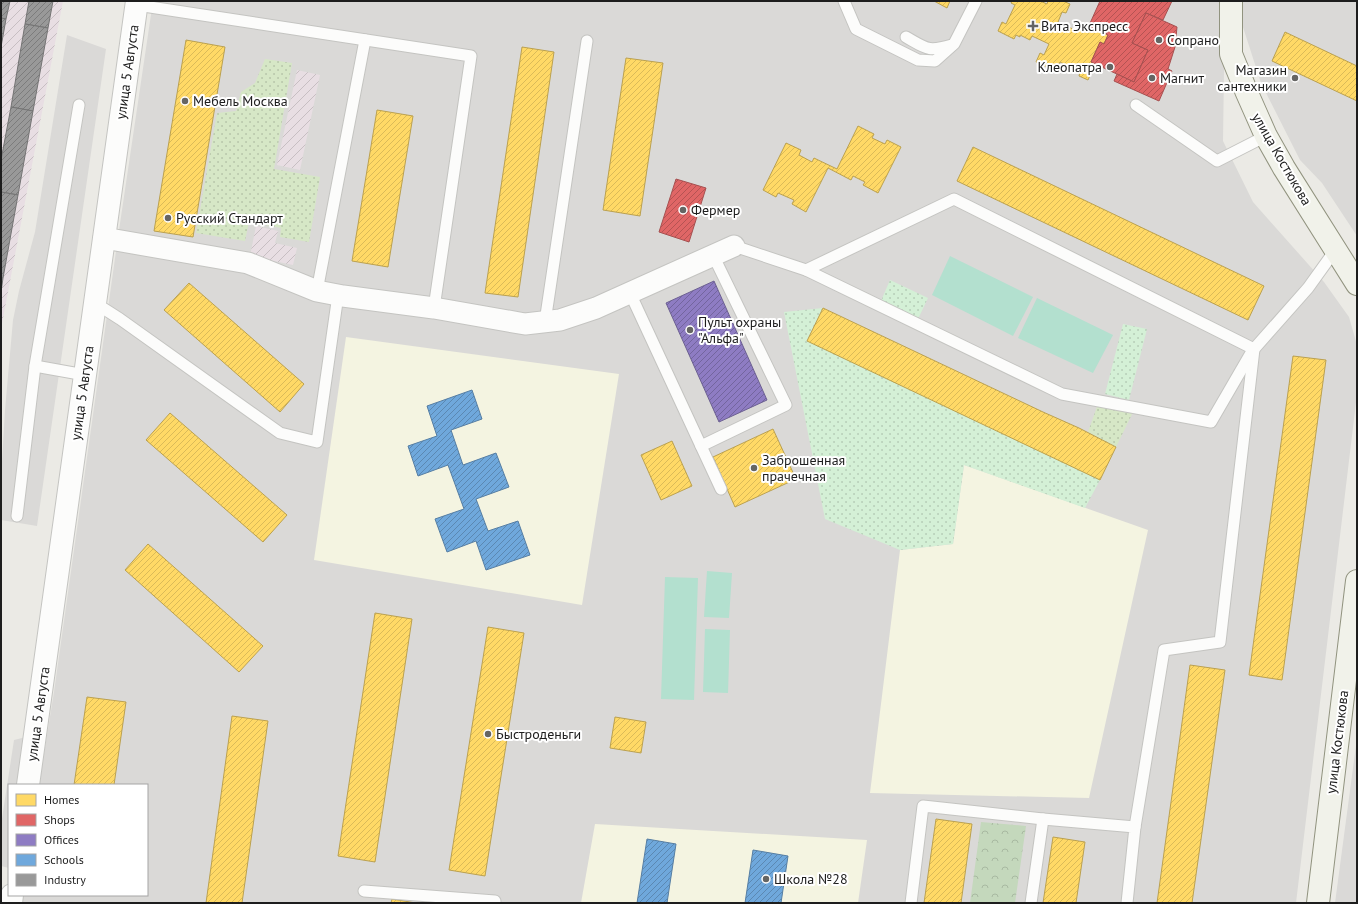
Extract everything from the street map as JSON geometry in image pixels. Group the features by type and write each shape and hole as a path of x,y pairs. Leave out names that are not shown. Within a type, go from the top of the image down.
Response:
{"main road":[{"name":"улица Костюкова","path":"1231,1 1231,54 1266,136 1284,168 1357,284"},
{"name":"улица Костюкова","path":"1318,903 1357,581"}],"street":[{"name":"улица 5 Августа","path":"28,784 137,3"},
{"path":"104,238 248,263 317,291 434,308 525,324 560,320 596,308 734,246"}],"lane":[{"path":"844,2 856,29 918,60 935,61 954,44 976,1"},
{"path":"137,3 471,56 434,308"},
{"path":"906,37 927,48 936,49 954,44"},
{"path":"317,291 365,40"},
{"path":"545,322 587,41"},
{"path":"17,516 35,366 79,105"},
{"path":"1136,105 1217,161 1266,136"},
{"path":"806,270 954,199 1254,349"},
{"path":"734,246 806,270 1062,394 1211,422 1254,349 1308,288 1336,249"},
{"path":"701,446 786,404 713,255"},
{"path":"630,293 721,489"},
{"path":"95,303 120,319 280,433 317,442 338,295"},
{"path":"1127,903 1135,827 1164,650 1220,642 1254,349"},
{"path":"35,366 85,375"},
{"path":"911,903 923,806 1135,827"},
{"path":"1031,903 1043,819"},
{"path":"364,891 495,901"}],"shaded area":[{"path":"1,1 63,1 1,329"},
{"path":"153,1 1225,1 1223,141 1253,202 1324,282 1349,317 1357,345 1357,394 1296,903 21,903 22,896 148,896 148,784 39,784 54,692"},
{"path":"1243,1 1357,1 1357,236 1322,183 1300,160 1261,83 1242,24"},
{"path":"67,35 106,49 37,526 1,520 1,478 5,410 13,320 19,291 35,232"},
{"path":"297,70 320,75 300,170 277,165"},
{"path":"256,226 278,231 275,243 297,248 293,265 250,256"},
{"path":"346,337 619,374 582,605 314,560"},
{"path":"964,465 1148,530 1089,798 870,793 900,550 953,544"},
{"path":"34,735 28,784 8,784 8,868 1,866 1,825 14,740"},
{"path":"1357,738 1357,903 1335,903"},
{"path":"595,824 867,840 858,903 581,903"}],"green space":[{"path":"265,59 292,63 274,169 320,177 309,242 280,237 281,228 249,222 245,241 196,233 217,113 236,111 241,92 255,83"},
{"path":"950,256 1033,297 1013,336 932,295"},
{"path":"890,280 928,298 918,319 881,301"},
{"path":"1037,298 1113,335 1093,373 1018,338"},
{"path":"823,308 807,340 1100,480 1085,508 964,465 953,544 900,550 825,519 784,312"},
{"path":"1123,324 1147,329 1129,400 1105,394"},
{"path":"1099,401 1135,408 1116,447 1088,432"},
{"path":"707,571 732,573 729,618 704,617"},
{"path":"665,577 698,578 694,700 661,699"},
{"path":"705,629 730,630 728,693 703,692"},
{"path":"981,822 1026,826 1015,903 970,903"}],"building: Homes":[{"path":"934,1 950,1 947,8"},
{"path":"1012,1 1040,1 1047,4 1048,1 1063,1 1070,4 1066,13 1062,12 1058,22 1075,30 1076,26 1086,31 1090,31 1092,27 1108,35 1104,44 1100,42 1091,62 1095,64 1088,80 1079,76 1080,72 1060,62 1058,67 1054,66 1052,69 1036,62 1040,53 1044,55 1049,44 1032,36 1030,40 1020,35 1020,37 1016,35 1014,39 998,31 1002,22 1006,24 1015,5 1011,3"},
{"path":"1285,32 1357,66 1357,101 1272,61"},
{"path":"186,40 225,47 193,237 154,231"},
{"path":"522,47 554,52 518,297 485,293"},
{"path":"626,58 663,63 640,216 603,210"},
{"path":"377,110 413,116 388,267 352,261"},
{"path":"858,126 874,134 872,138 885,144 887,140 901,147 878,193 863,185 865,182 853,176 851,180 828,168 806,212 792,204 794,200 778,193 776,197 763,190 786,143 801,150 799,155 812,162 814,158 837,169"},
{"path":"973,147 1264,286 1248,320 957,181"},
{"path":"189,283 304,384 280,412 164,310"},
{"path":"823,308 1079,428 1116,447 1100,480 807,341"},
{"path":"1293,356 1326,360 1282,680 1249,675"},
{"path":"170,413 287,515 263,542 146,440"},
{"name":"Заброшенная прачечная","path":"773,429 796,479 735,507 713,457"},
{"path":"672,441 692,486 661,500 641,455"},
{"path":"148,544 263,646 239,672 125,570"},
{"path":"375,613 412,619 375,862 338,856"},
{"path":"488,627 524,633 485,876 449,870"},
{"path":"1190,665 1225,670 1192,903 1157,903"},
{"path":"87,697 126,702 114,784 74,784"},
{"path":"232,716 268,721 242,903 206,903"},
{"path":"615,717 646,722 641,753 610,748"},
{"path":"936,819 972,824 961,903 924,903"},
{"path":"1053,837 1085,842 1076,903 1043,903"},
{"path":"392,899 416,903 391,903"}],"building: Shops":[{"path":"1100,1 1172,1 1163,20 1146,13 1132,43 1148,50 1134,82 1091,62 1100,42 1104,44 1108,35 1092,27 1090,31 1087,30"},
{"path":"1146,13 1177,27 1175,47 1168,69 1172,71 1159,101 1114,81 1117,74 1134,82 1148,50 1132,43"},
{"name":"Фермер","path":"676,179 706,188 689,242 659,232"}],"building: Offices":[{"path":"714,281 767,400 719,422 666,303"}],"building: Schools":[{"path":"472,390 482,419 451,430 463,465 496,453 509,487 476,499 488,531 518,521 530,555 486,570 476,541 447,552 435,519 464,509 448,465 418,476 408,446 437,436 427,406"},
{"path":"647,839 676,844 667,903 637,903"},
{"name":"Школа №28","path":"753,850 788,856 781,903 745,903"}],"building: Industry":[{"path":"1,1 10,1 6,19 1,18"},
{"path":"29,1 53,1 48,28 25,24"},
{"path":"1,18 6,19 1,47"},
{"path":"25,24 48,28 33,111 11,107"},
{"path":"11,107 33,111 18,195 1,192 1,160"},
{"path":"1,192 18,195 3,278 1,278"},
{"path":"1,278 3,278 1,292"}],"place":[{"name":"Вита Экспресс","path":"1033,26"},
{"name":"Сопрано","path":"1159,40"},
{"name":"Клеопатра","path":"1110,67"},
{"name":"Магнит","path":"1152,78"},
{"name":"Магазин сантехники","path":"1295,78"},
{"name":"Мебель Москва","path":"185,101"},
{"name":"Фермер","path":"683,210"},
{"name":"Русский Стандарт","path":"168,218"},
{"name":"Пульт охраны \"Альфа\"","path":"690,330"},
{"name":"Заброшенная прачечная","path":"754,468"},
{"name":"Быстроденьги","path":"488,734"},
{"name":"Школа №28","path":"766,879"}]}
